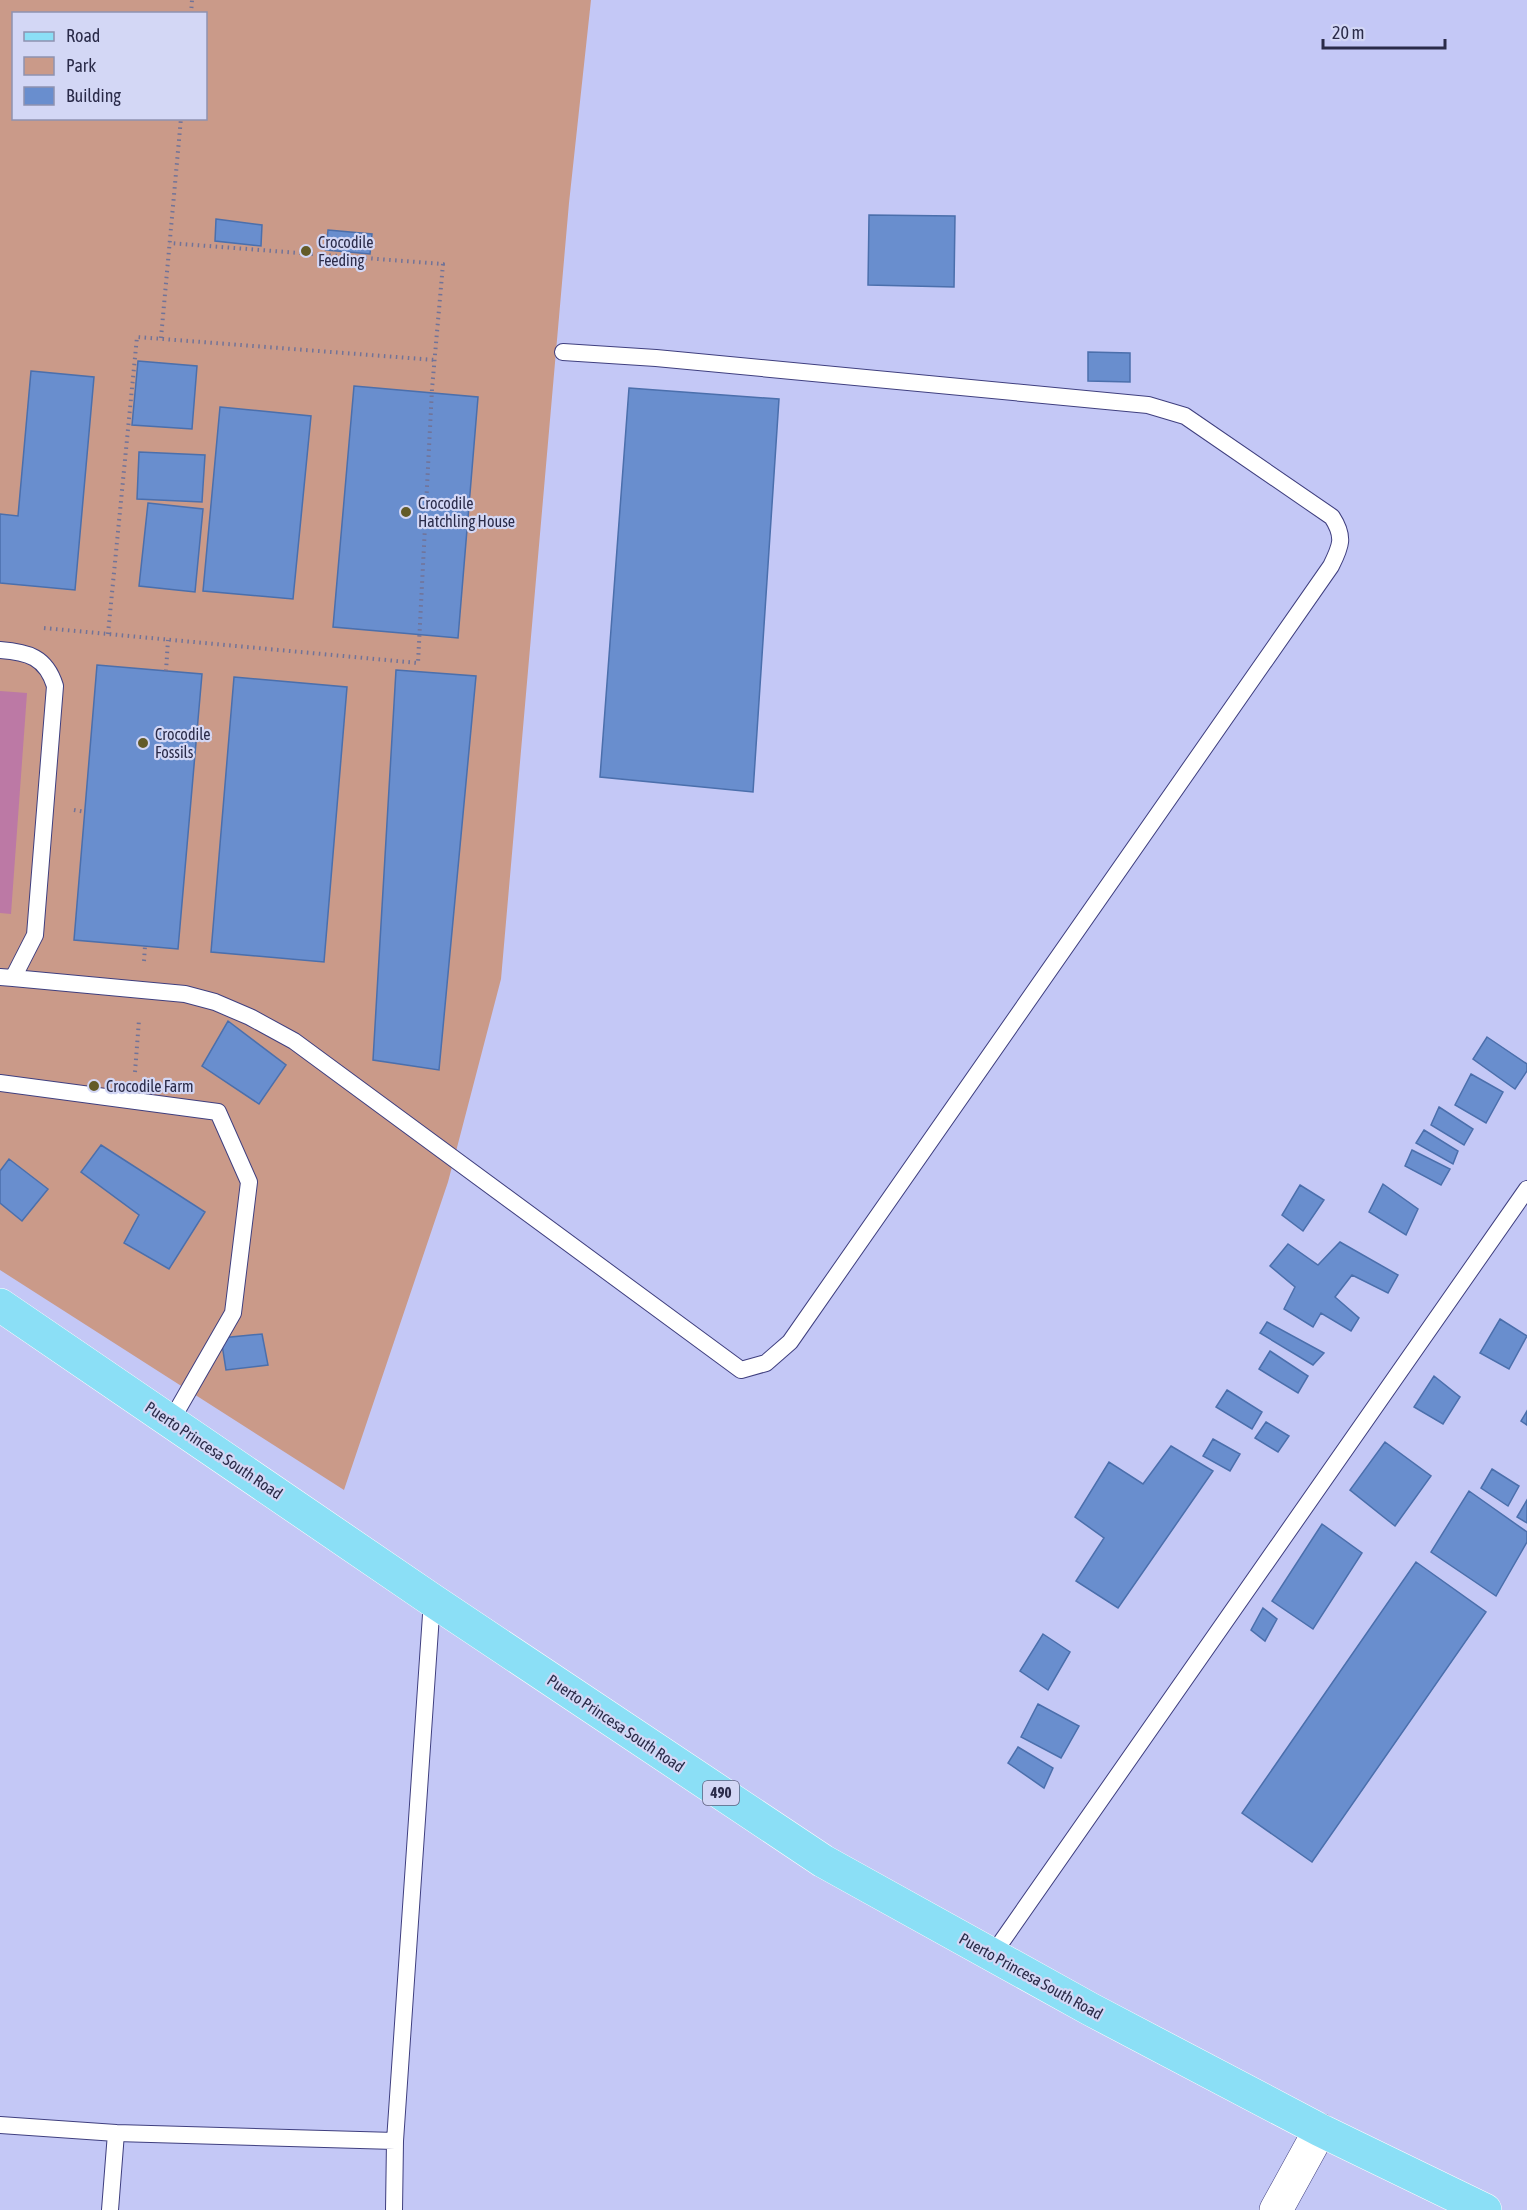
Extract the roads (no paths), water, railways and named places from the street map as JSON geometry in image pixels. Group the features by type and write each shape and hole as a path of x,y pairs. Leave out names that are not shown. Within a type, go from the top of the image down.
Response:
{"main road":[{"name":"Puerto Princesa South Road","path":"0,1305 432,1600 824,1861 1090,2009 1320,2130 1485,2210"}],"street":[{"path":"1276,2210 1320,2130"}],"lane":[{"path":"0,650 20,651 38,659 51,672 55,686 35,935 7,977 185,994 215,1002 250,1017 294,1041 741,1370 766,1363 790,1342 1331,566 1340,548 1340,530 1332,517 1185,416 1148,405 679,360 563,352"},
{"path":"0,1083 218,1112 249,1182 233,1313 171,1421"},
{"path":"993,1954 1527,1189"},
{"path":"394,2210 395,2141 432,1600"},
{"path":"0,2124 116,2133 395,2141"},
{"path":"110,2210 116,2133"}],"place":[{"name":"Crocodile Feeding","path":"306,251"},
{"name":"Crocodile Hatchling House","path":"406,512"},
{"name":"Crocodile Fossils","path":"143,743"},
{"name":"Crocodile Farm","path":"94,1086"}]}
